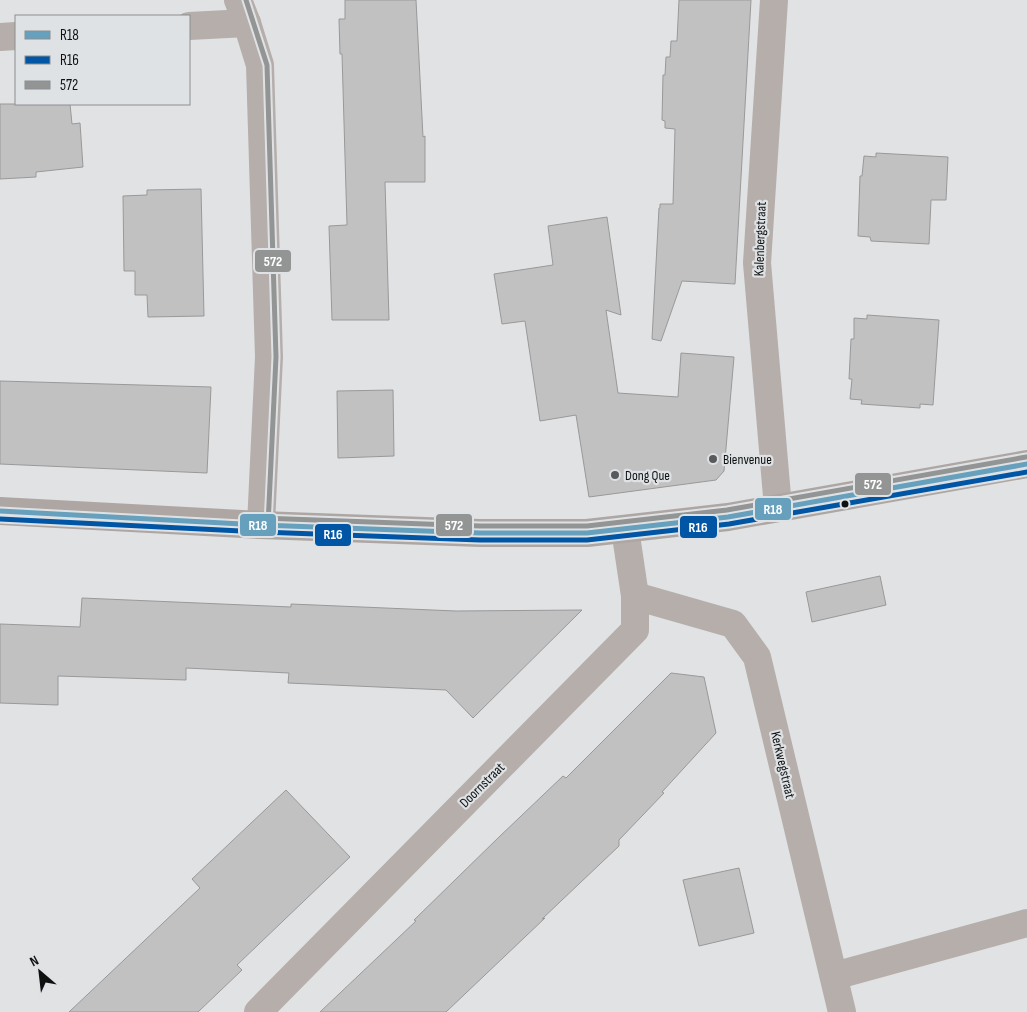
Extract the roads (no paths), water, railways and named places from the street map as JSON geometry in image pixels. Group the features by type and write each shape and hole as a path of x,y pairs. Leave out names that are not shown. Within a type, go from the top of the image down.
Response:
{"main road":[{"path":"0,512 261,525 480,533 587,533 728,517 1027,464"}],"street":[{"name":"Kalenbergstraat","path":"774,0 757,263 778,508"},
{"path":"190,26 243,11 260,64 269,347 261,525"},
{"path":"0,37 15,36"},
{"name":"Doornstraat","path":"258,1012 635,630 635,596 625,529"},
{"name":"Kerkwegstraat","path":"635,596 733,624 758,657 842,1012"},
{"path":"834,976 1027,923"}],"place":[{"name":"Bienvenue","path":"713,459"},
{"name":"Dong Que","path":"615,475"}]}
